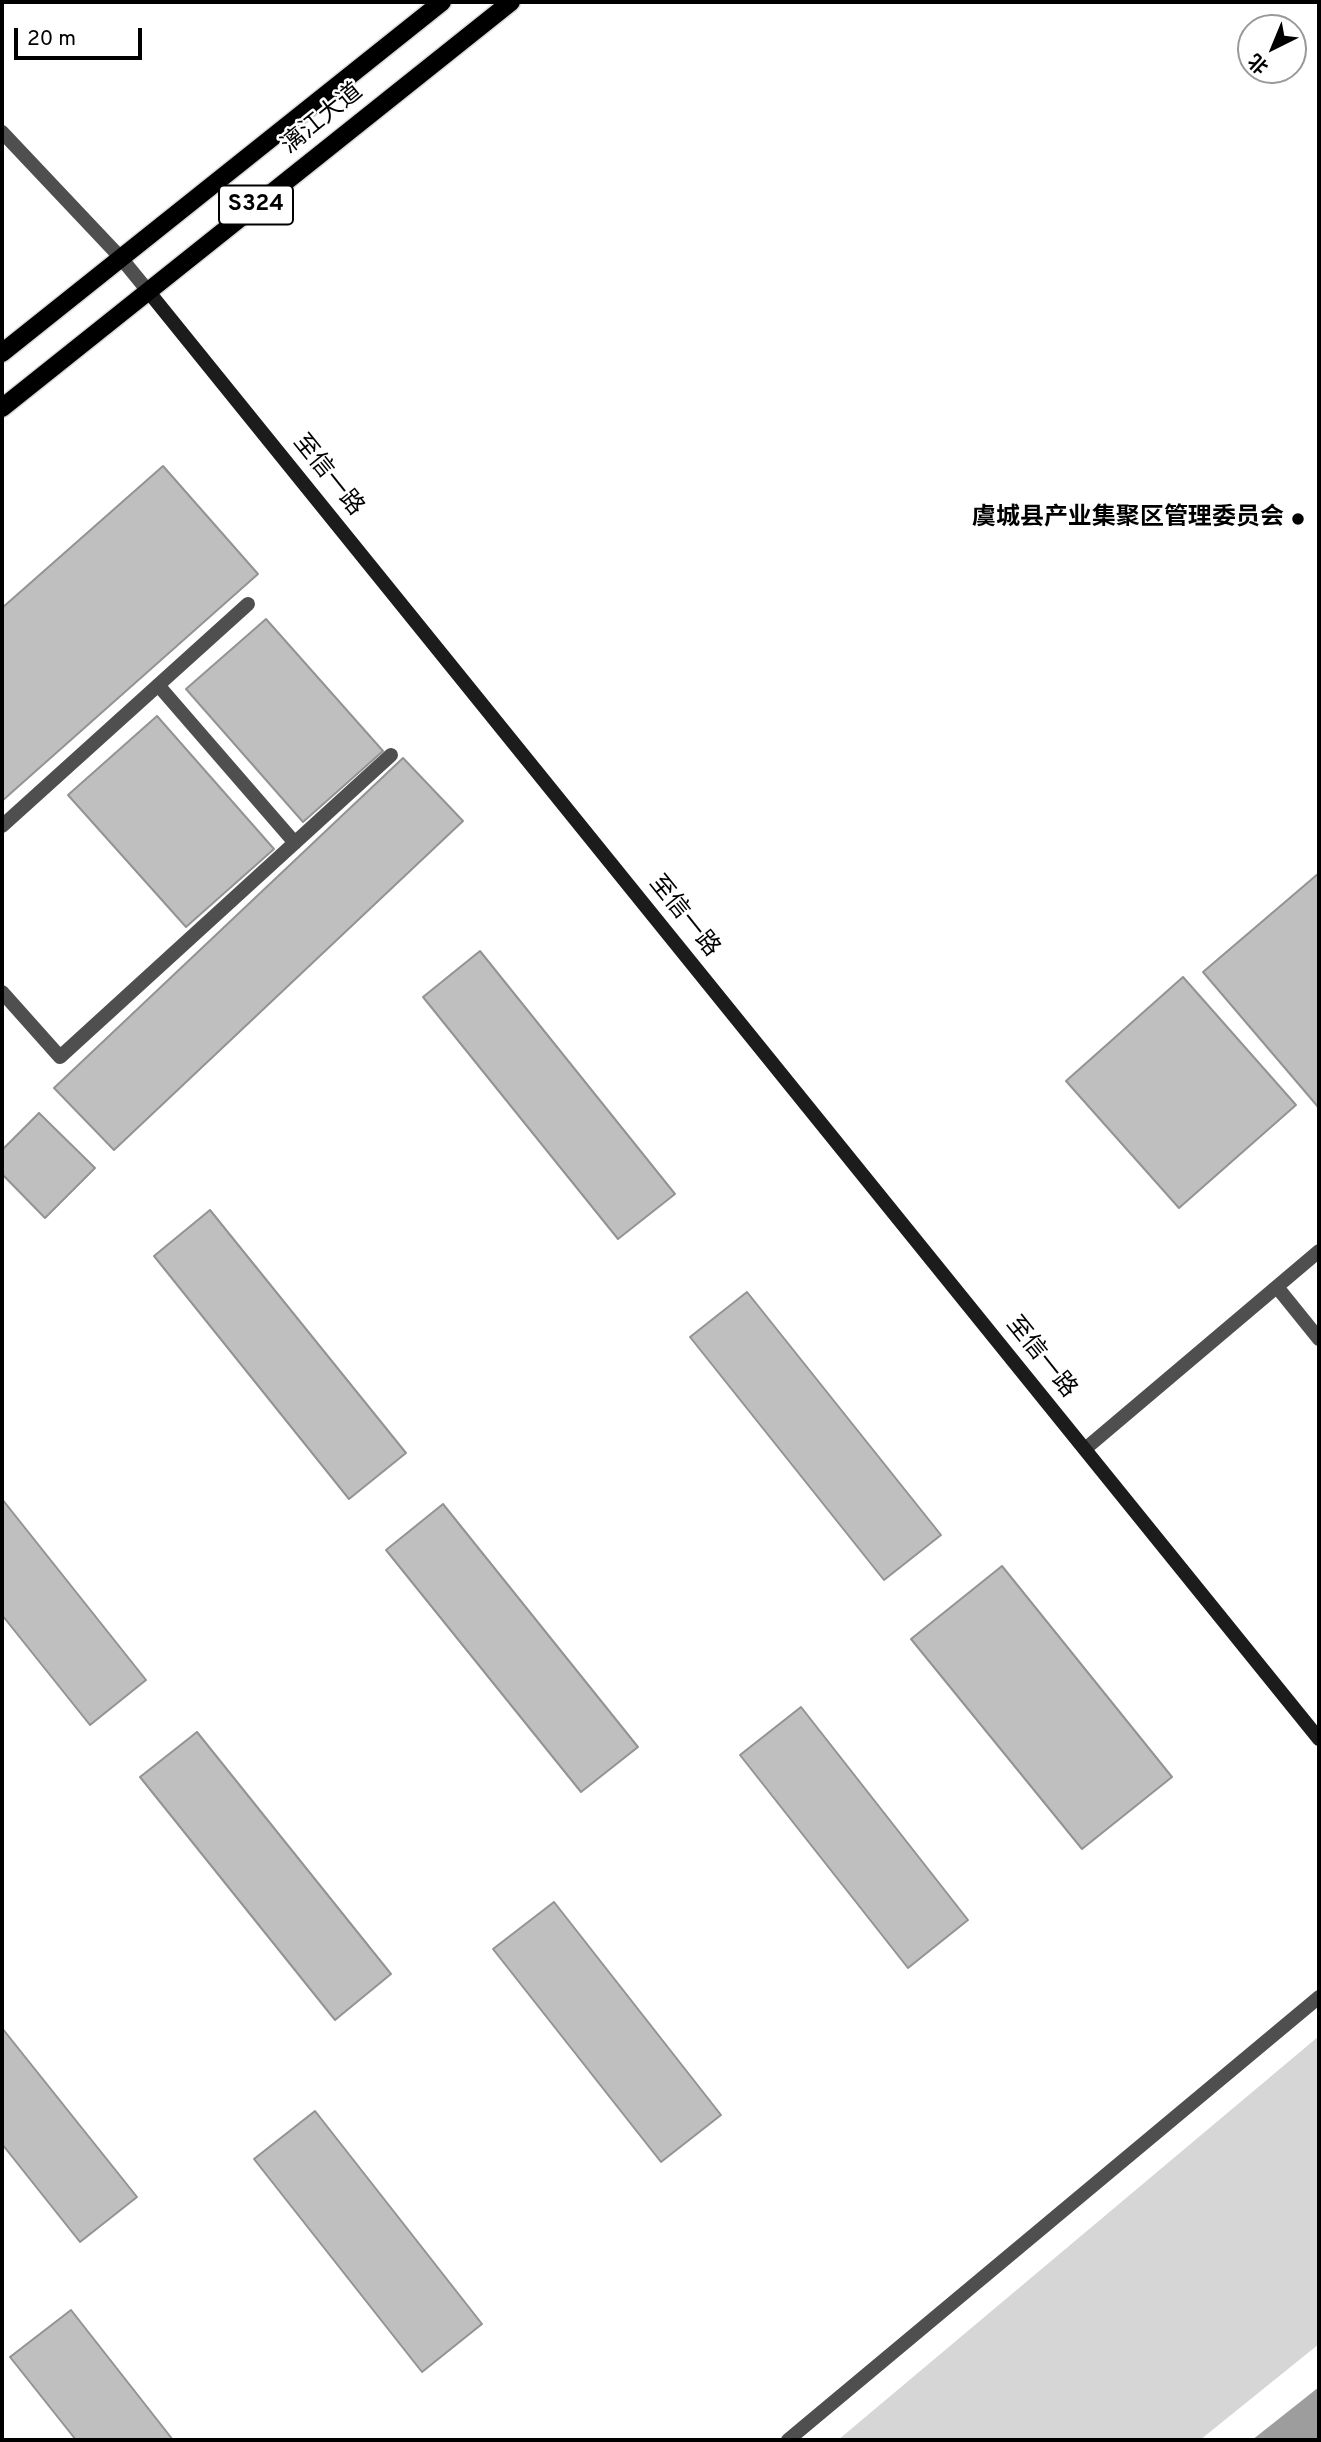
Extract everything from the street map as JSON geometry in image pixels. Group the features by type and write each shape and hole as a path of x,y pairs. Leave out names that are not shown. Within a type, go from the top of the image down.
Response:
{"main road":[{"name":"S324","path":"2,353 442,2"},
{"name":"漓江大道","path":"2,408 511,2"}],"street":[{"name":"至信一路","path":"2,132 121,258 1319,1739"},
{"path":"2,826 248,604"},
{"path":"158,685 295,842"},
{"path":"2,992 61,1057 391,755"},
{"path":"1085,1449 1319,1251"},
{"path":"1277,1287 1319,1339"},
{"path":"788,2440 1319,1997"}],"shaded area":[{"path":"1319,2036 1319,2344 1200,2440 838,2440"},
{"path":"1319,2387 1319,2440 1252,2440"}],"building":[{"path":"163,466 258,574 2,801 2,608"},
{"path":"266,619 383,751 303,822 186,689"},
{"path":"157,716 274,849 186,927 68,795"},
{"path":"403,758 463,821 114,1150 54,1088"},
{"path":"1319,873 1319,1108 1203,972"},
{"path":"480,951 675,1194 618,1239 423,997"},
{"path":"1183,977 1296,1105 1179,1208 1066,1081"},
{"path":"39,1113 95,1168 45,1218 2,1174 2,1150"},
{"path":"210,1210 406,1453 349,1499 154,1256"},
{"path":"747,1292 941,1535 884,1580 690,1337"},
{"path":"2,1499 146,1680 90,1725 2,1615"},
{"path":"443,1504 638,1747 581,1792 386,1550"},
{"path":"1002,1566 1172,1777 1082,1849 911,1639"},
{"path":"801,1707 968,1920 908,1968 740,1755"},
{"path":"197,1732 391,1974 335,2020 140,1777"},
{"path":"554,1902 721,2115 661,2162 493,1949"},
{"path":"2,2028 137,2197 80,2242 2,2144"},
{"path":"315,2111 482,2324 422,2372 254,2159"},
{"path":"71,2310 173,2440 76,2440 10,2357"}],"place":[{"name":"虞城县产业集聚区管理委员会","path":"1298,519"}]}
